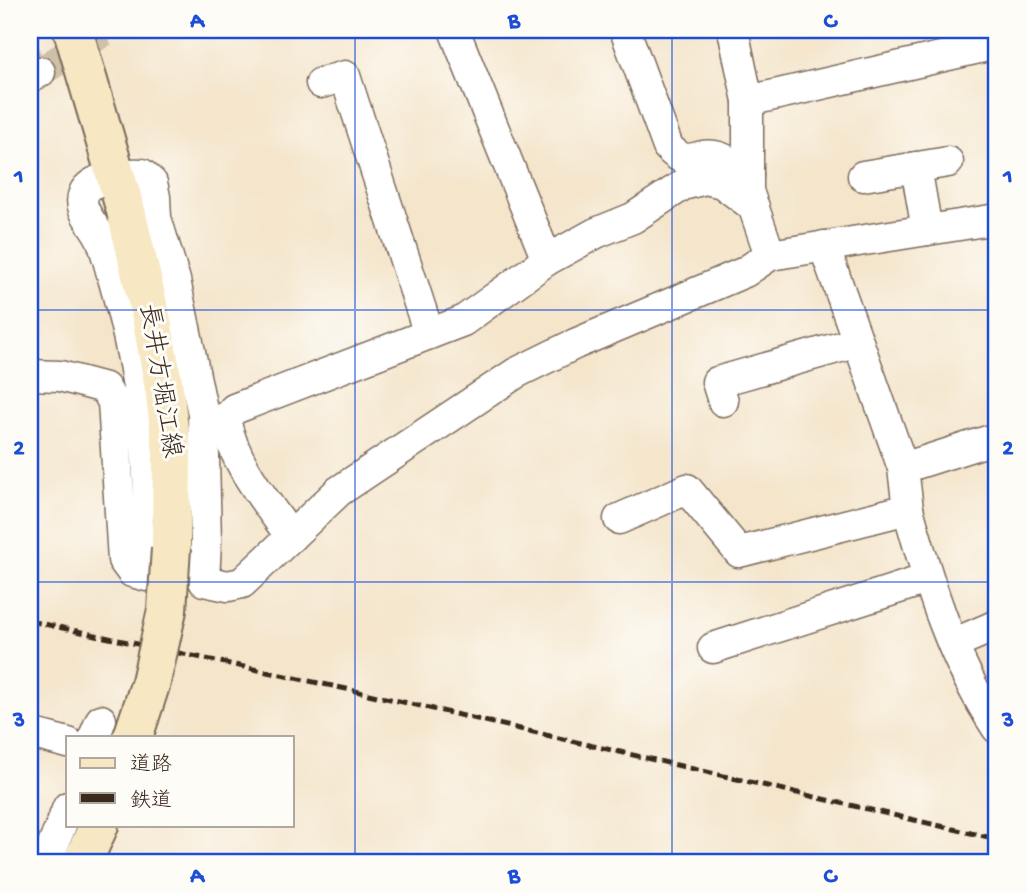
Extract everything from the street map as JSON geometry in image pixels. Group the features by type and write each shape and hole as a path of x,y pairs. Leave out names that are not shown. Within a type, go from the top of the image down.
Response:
{"main road":[{"name":"長井方堀江線","path":"73,30 116,176 152,322 172,452 167,610 150,682 110,731"},
{"path":"52,855 97,826"}],"street":[{"path":"454,30 547,260"},
{"path":"625,30 668,147 677,157 687,160 698,156 719,158 748,175"},
{"path":"733,30 748,101 748,191 770,255"},
{"path":"748,101 997,44"},
{"path":"321,83 345,76 429,334"},
{"path":"863,176 948,162"},
{"path":"916,167 926,230"},
{"path":"146,576 149,497 135,368 101,238 86,215 82,201 84,191 93,183 116,176 142,174 152,183 156,218 175,280 203,414 206,542 204,581"},
{"path":"291,537 240,463 229,439 225,419 234,409 463,320 547,260 596,233 633,218 683,185 705,179 722,183 754,207"},
{"path":"30,375 60,376 106,388 113,402 123,560 132,572 228,586 242,583 339,491 516,373 575,344 745,272 770,255 997,219"},
{"path":"824,246 903,468 908,509 927,579 966,674 997,728"},
{"path":"723,401 716,382 858,342"},
{"path":"903,468 997,438"},
{"path":"619,519 687,489 739,552 908,509"},
{"path":"713,648 927,579"},
{"path":"953,644 997,625"},
{"path":"30,733 66,742"},
{"path":"52,855 66,813"}],"green space":[{"path":"30,30 35,30 43,53 30,61"}],"tunnel":[{"path":"40,72 106,30"}],"railway":[{"path":"30,621 351,690 997,839"}]}
